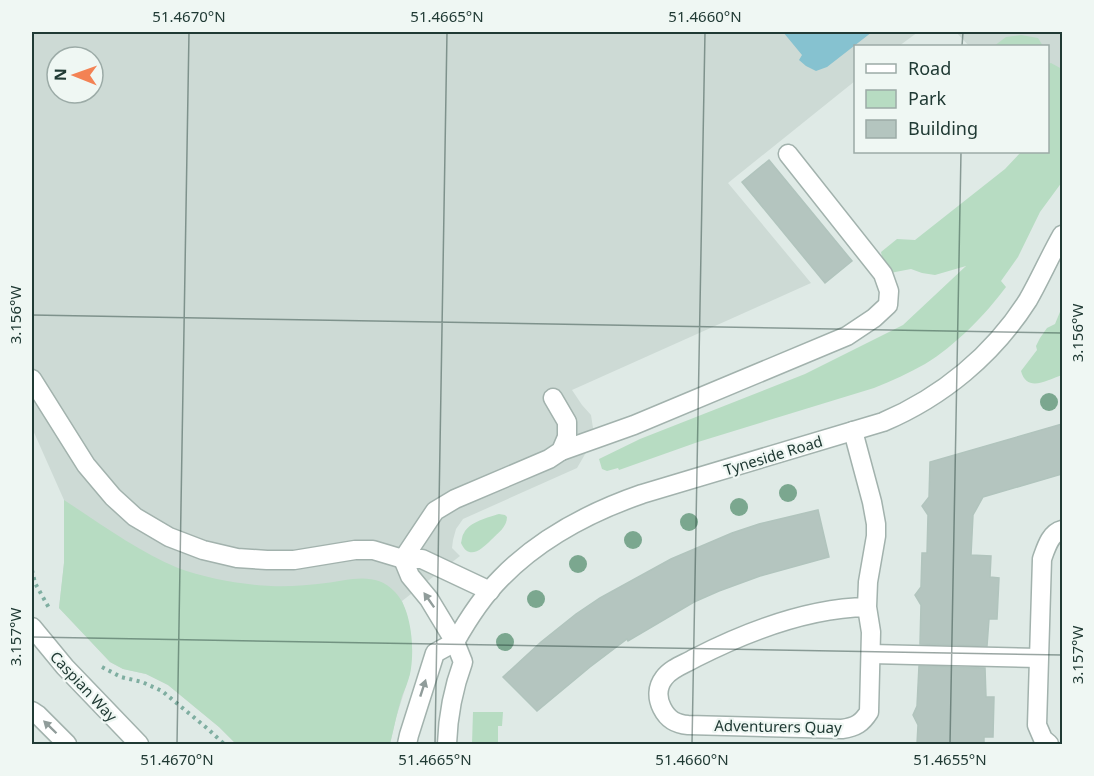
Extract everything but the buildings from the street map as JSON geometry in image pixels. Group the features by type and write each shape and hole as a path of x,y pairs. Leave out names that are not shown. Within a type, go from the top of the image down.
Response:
{"street":[{"path":"403,559 435,511 455,499 561,452 634,425 847,336 874,318 888,305 889,291 883,274 788,154"},
{"name":"Tyneside Road","path":"455,642 469,618 499,579 561,531 588,516 619,502 883,422 905,412 943,389 971,366 1005,331 1027,302 1062,235"},
{"path":"32,379 86,465 135,518 169,537 203,550 237,558 267,560 294,560 355,550 373,550 403,559 422,559 490,591"},
{"path":"553,399 567,422 567,437 561,452"},
{"name":"Adventurers Quay","path":"853,431 876,524 867,607 871,632 869,712 862,722 854,727 827,729 679,724 670,720 662,709 658,697 659,685 665,675 716,648 755,632 812,614 843,608 867,607"},
{"path":"1049,744 1043,739 1037,724 1042,559 1047,545 1057,531 1062,530"},
{"path":"403,559 410,576 429,599 455,642 463,662 449,711 447,744"},
{"name":"Caspian Way","path":"32,627 65,667 139,744"},
{"path":"407,744 435,653 455,642"},
{"path":"871,654 1038,658"},
{"path":"32,711 67,744"}],"path":[{"path":"32,570 35,583 54,614"},
{"path":"95,660 102,667 121,677 142,682 162,691 224,744"}],"shaded area":[{"path":"32,32 918,32 900,45 854,45 854,82 728,183 811,283 572,390 591,415 593,428 591,444 577,468 463,519 456,529 452,548 460,556 402,601 411,635 412,653 410,673 390,744 236,744 168,685 146,674 123,669 110,662 59,608 64,563 64,500 32,428"},
{"path":"956,32 1062,32 1062,130 1049,138 1049,45 968,45"}],"green space":[{"path":"1021,35 1038,38 1042,45 995,45 1006,37"},
{"path":"1049,64 1062,69 1062,182 1040,212 1018,257 1001,281 1006,287 959,339 925,364 874,388 698,442 619,470 618,468 607,471 602,469 599,459 640,439 805,374 903,325 966,266 935,275 911,269 890,273 883,262 881,252 897,239 915,240 1005,169 1020,153 1049,153"},
{"path":"1062,307 1062,375 1044,382 1028,382 1021,371 1037,350 1036,346 1047,328 1055,324"},
{"path":"64,500 148,554 200,575 237,583 271,586 306,585 362,578 388,585 401,599 409,619 412,642 410,674 400,702 390,744 236,744 168,685 146,674 123,669 110,662 59,608 64,563"},
{"path":"499,514 507,517 505,524 484,547 476,552 464,548 461,543 463,535 470,526"},
{"path":"473,712 503,712 502,726 498,726 498,744 472,744"}],"water":[{"path":"783,32 872,32 827,67 816,71 799,60 802,55"}]}
